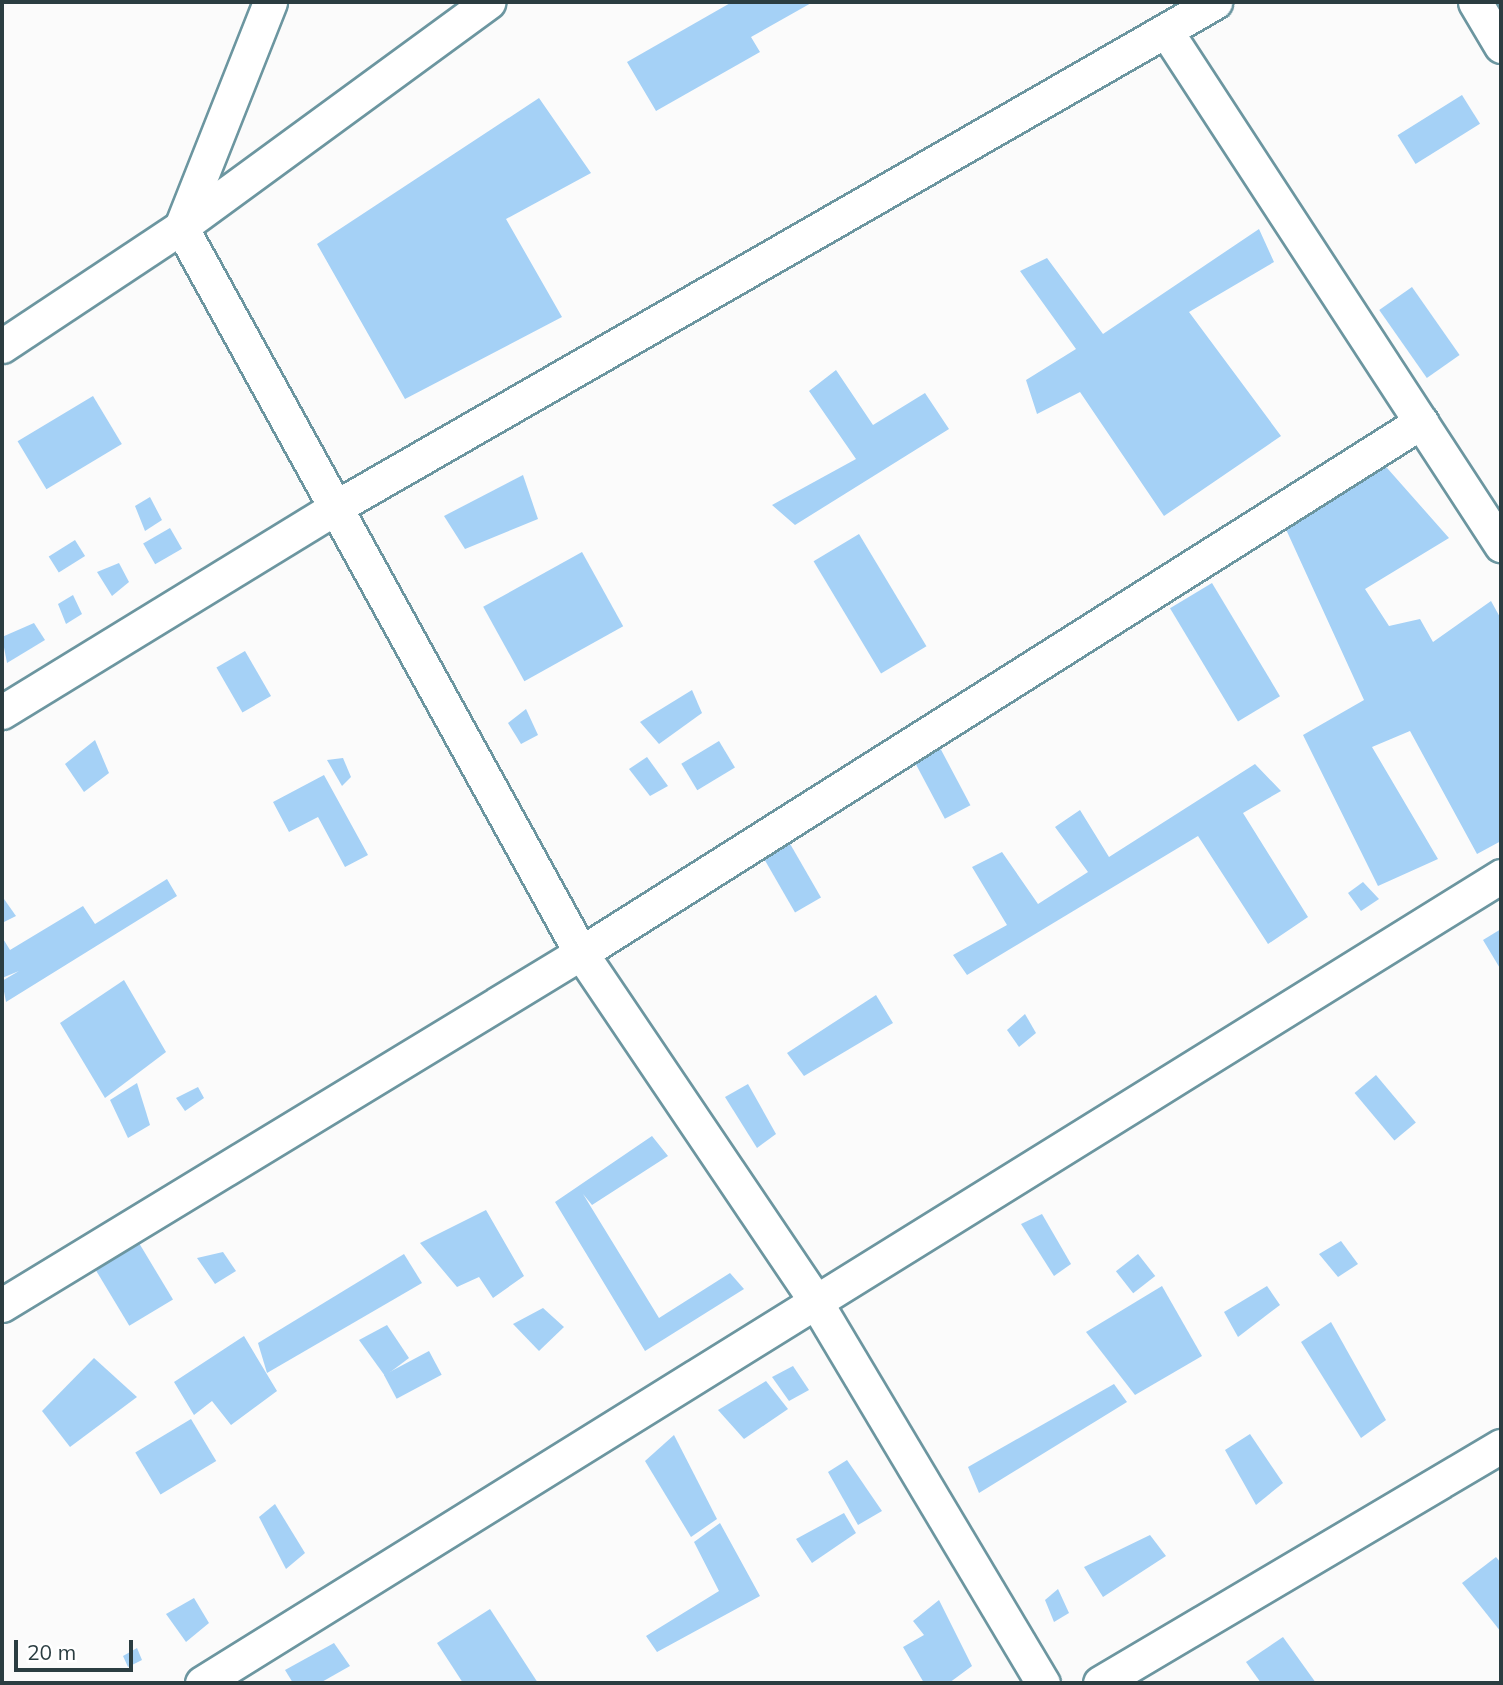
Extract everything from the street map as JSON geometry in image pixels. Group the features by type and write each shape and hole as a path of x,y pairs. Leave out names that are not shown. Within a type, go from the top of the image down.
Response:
{"street":[{"path":"181,227 270,2"},
{"path":"2,346 181,227 488,2"},
{"path":"2,712 336,507 1215,2"},
{"path":"1475,2 1501,46"},
{"path":"1166,31 1501,545"},
{"path":"181,227 581,953 814,1299 1043,1683"},
{"path":"2,1305 581,953 1421,422"},
{"path":"202,1683 814,1299 1501,876"},
{"path":"1100,1683 1501,1446"}],"building":[{"path":"732,2 813,2 751,37 760,52 656,111 627,62"},
{"path":"1462,95 1480,124 1416,164 1398,135"},
{"path":"539,98 591,173 506,219 562,317 405,399 317,244"},
{"path":"1259,229 1274,262 1189,312 1281,436 1164,516 1080,392 1037,414 1026,380 1076,349 1020,271 1047,258 1103,334"},
{"path":"1412,287 1460,355 1427,378 1379,310"},
{"path":"836,370 873,425 925,393 949,429 795,525 772,505 856,459 809,391"},
{"path":"93,396 122,444 46,489 18,441"},
{"path":"1380,460 1449,538 1365,589 1389,626 1420,619 1433,642 1491,601 1501,619 1501,841 1477,854 1410,731 1372,747 1438,859 1378,886 1303,735 1364,700 1284,525"},
{"path":"523,475 538,519 465,549 444,516"},
{"path":"150,497 162,520 145,531 135,506"},
{"path":"170,528 182,549 155,564 143,544"},
{"path":"859,534 926,646 881,674 814,561"},
{"path":"75,540 85,556 59,573 49,556"},
{"path":"582,552 623,626 524,681 483,607"},
{"path":"119,563 129,582 112,596 97,572"},
{"path":"1212,583 1280,696 1238,721 1170,608"},
{"path":"73,595 82,614 66,624 58,604"},
{"path":"34,623 45,640 7,663 2,637"},
{"path":"245,651 271,696 242,713 216,668"},
{"path":"692,690 702,713 659,744 640,722"},
{"path":"526,709 538,735 521,744 508,723"},
{"path":"95,740 109,773 84,792 65,764"},
{"path":"719,741 735,768 697,790 681,764"},
{"path":"939,746 970,805 945,819 913,760"},
{"path":"647,757 668,786 650,796 629,769"},
{"path":"343,758 351,777 342,786 327,760"},
{"path":"1255,764 1281,791 1243,813 1308,917 1268,944 1198,836 967,975 953,955 1007,925 972,867 1002,852 1038,904 1088,872 1055,827 1080,810 1109,857"},
{"path":"324,775 368,855 345,867 318,817 289,832 273,802"},
{"path":"789,842 821,897 795,912 763,857"},
{"path":"167,879 177,896 6,1002 2,981 19,971 2,978 2,937 10,950 83,906 95,924"},
{"path":"1363,882 1379,899 1361,911 1348,893"},
{"path":"4,899 16,916 2,923 2,900"},
{"path":"1501,929 1501,970 1483,940"},
{"path":"124,980 166,1052 105,1098 60,1023"},
{"path":"876,995 893,1023 804,1076 787,1053"},
{"path":"1025,1014 1036,1033 1019,1047 1007,1030"},
{"path":"1376,1075 1416,1122 1394,1140 1355,1093"},
{"path":"137,1083 150,1125 128,1138 110,1100"},
{"path":"748,1084 776,1134 757,1148 725,1097"},
{"path":"198,1087 204,1098 185,1111 176,1098"},
{"path":"652,1136 668,1156 592,1205 583,1194 659,1318 730,1273 744,1289 645,1351 555,1202"},
{"path":"486,1210 524,1276 493,1298 479,1277 457,1287 420,1243"},
{"path":"1042,1214 1071,1264 1054,1276 1021,1224"},
{"path":"1341,1241 1358,1264 1338,1277 1319,1254"},
{"path":"139,1243 173,1300 129,1326 95,1269"},
{"path":"223,1252 236,1271 215,1284 197,1258"},
{"path":"404,1254 422,1283 267,1373 258,1343"},
{"path":"1138,1254 1155,1276 1133,1293 1116,1271"},
{"path":"1162,1286 1202,1356 1135,1395 1086,1332"},
{"path":"1267,1286 1280,1305 1238,1337 1224,1312"},
{"path":"543,1308 564,1327 539,1351 513,1324"},
{"path":"1331,1322 1386,1420 1361,1438 1301,1342"},
{"path":"387,1325 409,1358 385,1376 359,1340"},
{"path":"244,1336 277,1391 231,1425 212,1401 194,1415 174,1382"},
{"path":"429,1351 442,1375 397,1399 384,1375"},
{"path":"94,1358 137,1397 70,1447 42,1411"},
{"path":"793,1366 809,1390 789,1401 772,1377"},
{"path":"766,1381 788,1409 744,1439 718,1410"},
{"path":"1114,1384 1127,1402 979,1493 968,1467"},
{"path":"191,1419 216,1461 161,1494 135,1452"},
{"path":"1250,1434 1283,1483 1256,1505 1225,1450"},
{"path":"674,1435 717,1519 691,1537 645,1461"},
{"path":"847,1460 882,1511 858,1525 828,1472"},
{"path":"275,1504 305,1553 286,1569 259,1517"},
{"path":"844,1513 856,1533 812,1563 796,1539"},
{"path":"720,1523 760,1596 657,1652 646,1636 719,1591 694,1542"},
{"path":"1150,1535 1166,1556 1103,1597 1084,1567"},
{"path":"1496,1557 1501,1563 1501,1632 1462,1583"},
{"path":"1058,1589 1069,1613 1054,1622 1045,1600"},
{"path":"194,1598 209,1623 186,1642 166,1614"},
{"path":"939,1600 972,1666 949,1683 924,1683 903,1647 924,1635 913,1621"},
{"path":"490,1609 538,1683 463,1683 437,1643"},
{"path":"1283,1637 1316,1683 1261,1683 1246,1662"},
{"path":"334,1643 350,1666 320,1683 293,1683 285,1670"},
{"path":"137,1648 142,1660 128,1667 123,1656"}]}
